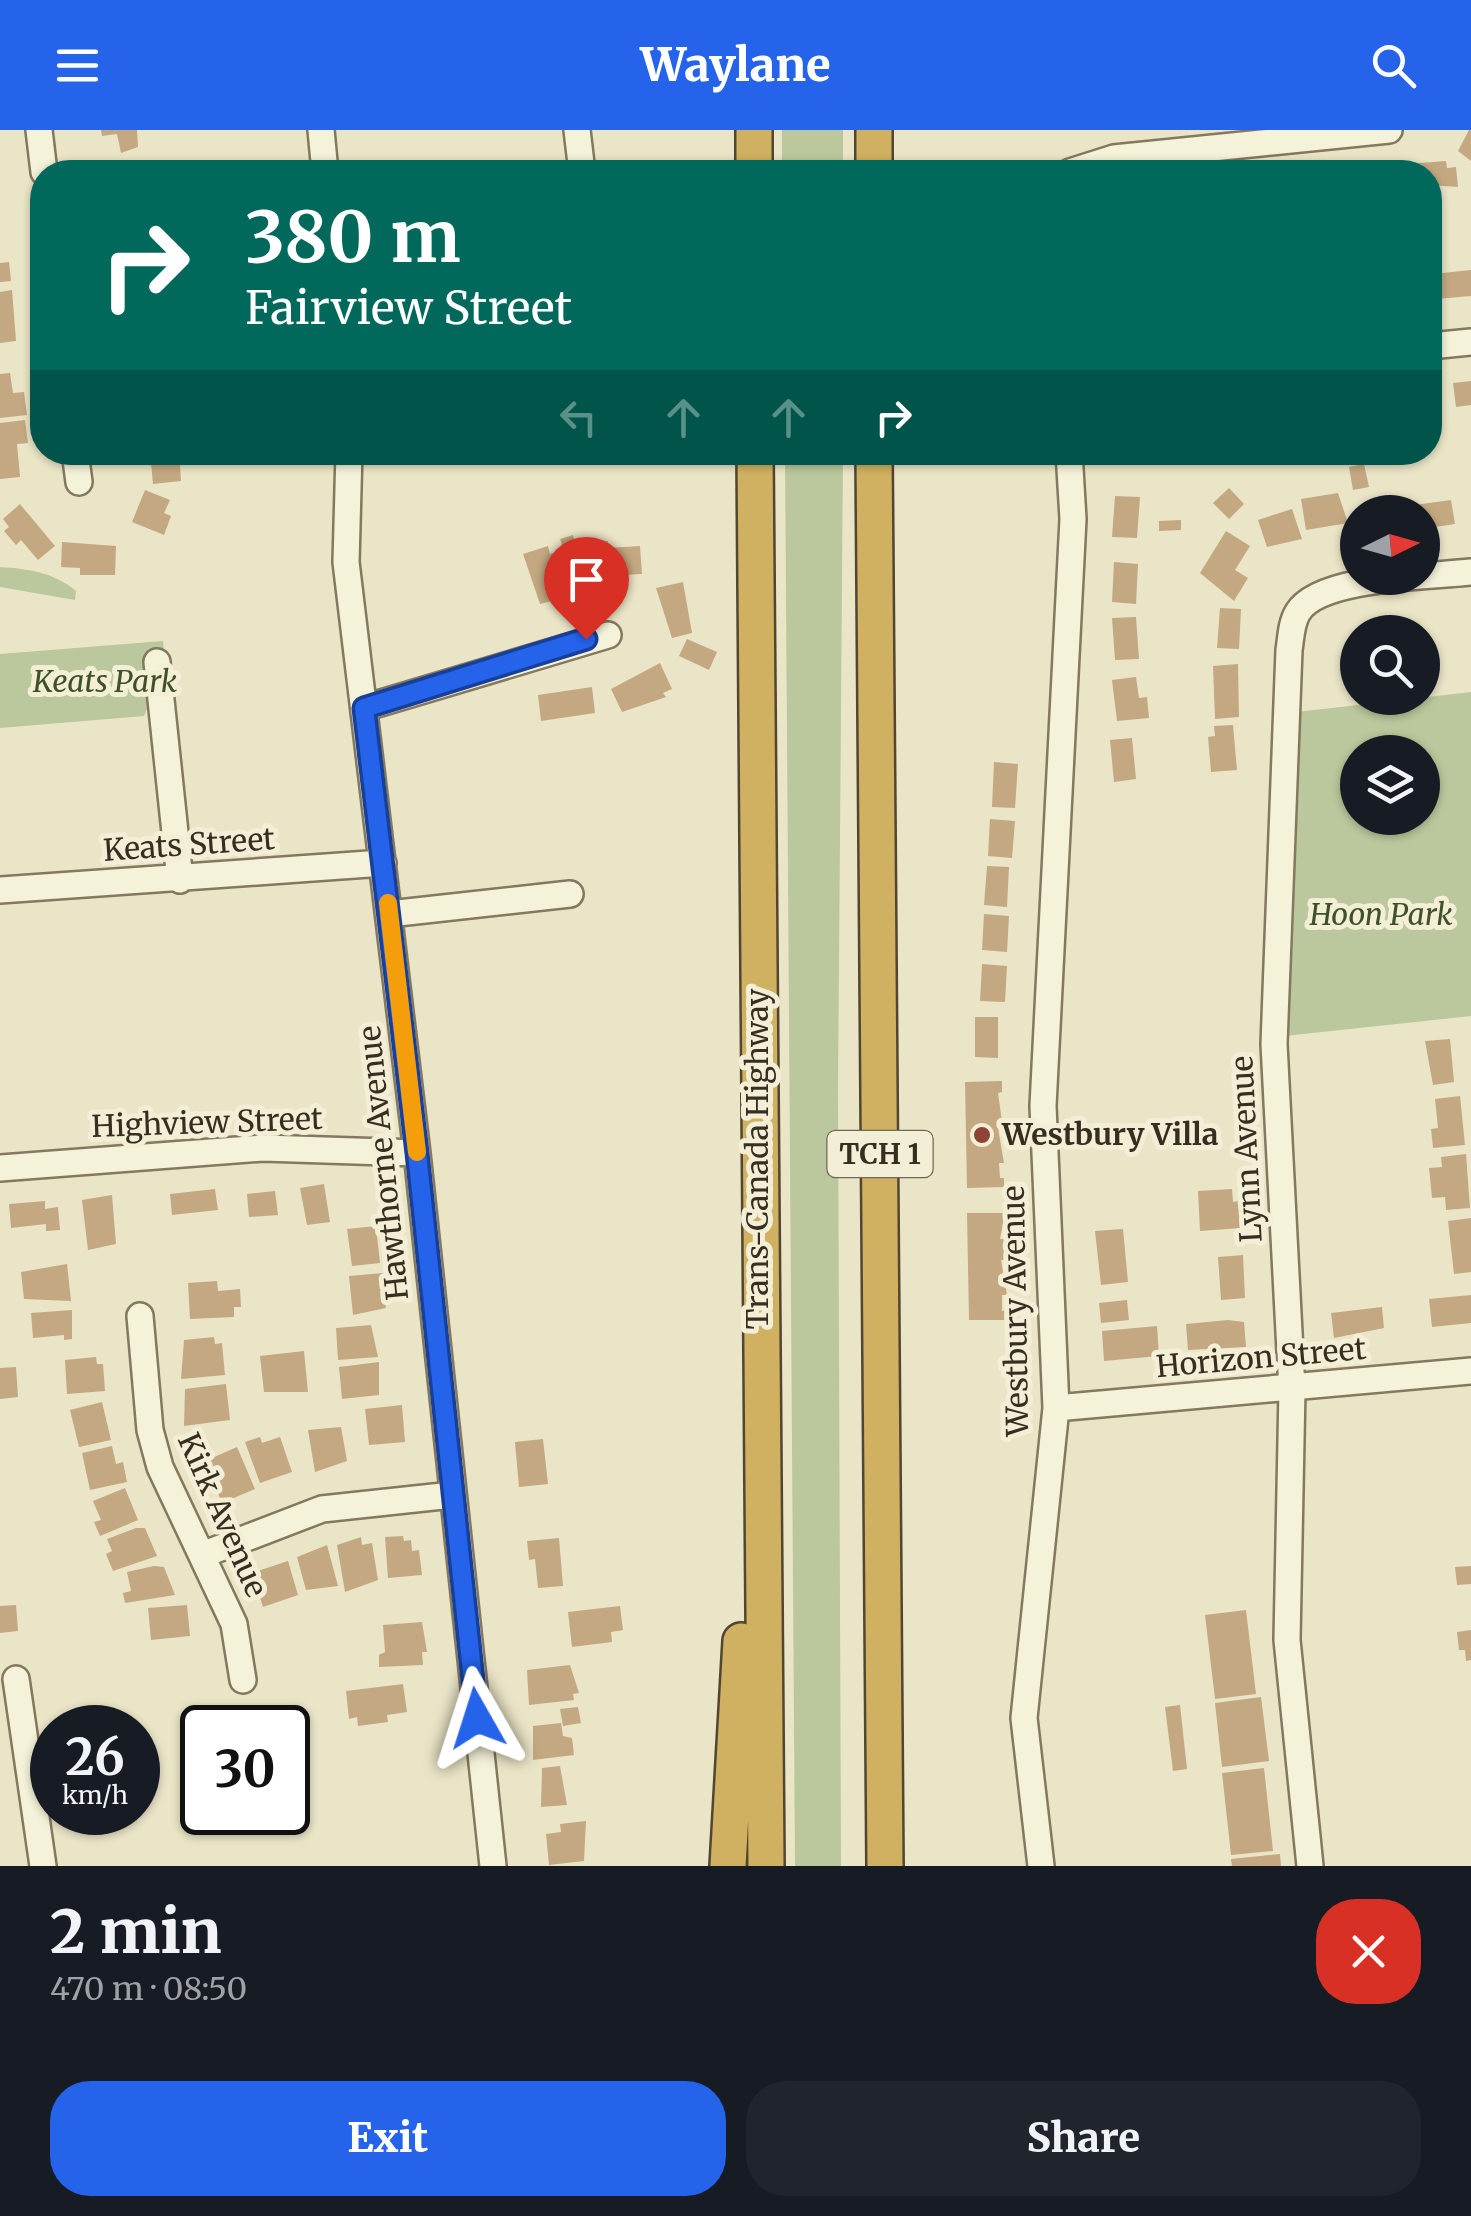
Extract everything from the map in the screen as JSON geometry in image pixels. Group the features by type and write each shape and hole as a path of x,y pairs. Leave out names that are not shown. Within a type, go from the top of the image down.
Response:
{"highway":[{"path":"754,130 754,160"},
{"path":"874,130 874,160"},
{"name":"Trans-Canada Highway","path":"755,465 758,1340 766,1866"},
{"name":"TCH 1","path":"874,465 885,1862"},
{"path":"728,1866 758,1340"}],"street":[{"path":"38,130 42,160"},
{"path":"321,130 324,160"},
{"path":"577,130 581,160"},
{"path":"1108,160 1389,130"},
{"path":"1442,345 1471,342"},
{"path":"76,465 78,482"},
{"name":"Hawthorne Avenue","path":"349,465 346,562 417,1153 493,1866"},
{"name":"Westbury Avenue","path":"1041,1866 1024,1718 1056,1408 1043,1106 1073,519 1071,465"},
{"name":"Lynn Avenue","path":"1310,1866 1286,1626 1292,1390 1274,1044 1292,628 1299,610 1340,586 1471,572"},
{"path":"364,708 608,635"},
{"path":"157,662 180,880"},
{"name":"Keats Street","path":"0,890 383,863"},
{"path":"389,914 570,894"},
{"name":"Highview Street","path":"0,1168 263,1148 417,1153"},
{"name":"Kirk Avenue","path":"140,1316 144,1390 155,1449 234,1624 243,1680"},
{"name":"Horizon Street","path":"1056,1408 1292,1390 1471,1371"},
{"path":"202,1555 322,1509 452,1495"},
{"path":"16,1679 43,1866"}],"green space":[{"path":"782,130 843,130 843,160 782,160"},
{"path":"785,465 843,465 838,1089 841,1866 795,1866"},
{"path":"0,567 49,576 76,591 75,600 0,587"},
{"name":"Keats Park","path":"163,641 165,663 144,716 0,728 0,654"},
{"name":"Hoon Park","path":"1471,692 1471,1016 1285,1036 1297,712 1340,707 1340,715 1440,715 1440,696"}],"building":[{"path":"101,130 137,130 138,147 121,153 117,134 102,136"},
{"path":"1471,130 1471,161 1458,151"},
{"path":"1442,161 1446,161 1447,168 1456,167 1458,187 1442,186"},
{"path":"9,262 11,281 0,282 0,263"},
{"path":"1471,270 1471,296 1442,298 1442,273"},
{"path":"12,290 16,341 0,343 0,292"},
{"path":"10,373 13,393 24,392 27,415 0,418 0,374"},
{"path":"1471,381 1471,405 1456,407 1453,383"},
{"path":"25,420 28,443 17,444 20,477 0,479 0,423"},
{"path":"151,465 180,465 181,481 153,484"},
{"path":"1364,465 1369,487 1353,490 1349,467"},
{"path":"1229,488 1244,504 1229,519 1213,503"},
{"path":"145,490 170,500 164,513 171,516 164,535 132,522"},
{"path":"1338,493 1340,524 1306,530 1301,499"},
{"path":"1115,496 1140,497 1137,538 1112,537"},
{"path":"1451,500 1455,524 1440,526 1440,502"},
{"path":"20,504 55,546 38,560 21,540 16,545 4,531 9,527 3,519"},
{"path":"1292,509 1302,539 1267,547 1258,520"},
{"path":"1181,520 1181,530 1159,531 1159,521"},
{"path":"1226,531 1250,546 1235,570 1248,578 1234,601 1200,573"},
{"path":"573,535 576,546 564,550 560,539"},
{"path":"608,541 608,548 640,546 642,574 606,576 606,564 587,565 585,542"},
{"path":"62,542 116,546 115,575 80,575 80,568 61,567"},
{"path":"548,546 550,554 562,550 572,583 556,588 559,599 540,604 523,554"},
{"path":"1114,562 1138,564 1136,604 1112,602"},
{"path":"683,582 692,633 672,638 656,588"},
{"path":"1220,608 1241,609 1239,649 1217,648"},
{"path":"1136,617 1139,659 1115,660 1112,618"},
{"path":"687,639 717,652 709,670 679,656"},
{"path":"660,663 672,689 663,693 666,697 622,712 611,689"},
{"path":"1238,664 1239,717 1215,719 1213,666"},
{"path":"1136,677 1139,698 1147,697 1149,718 1117,721 1112,680"},
{"path":"592,687 595,713 541,721 538,695"},
{"path":"1233,725 1237,770 1211,772 1208,737 1215,736 1214,726"},
{"path":"1132,738 1136,779 1114,782 1110,740"},
{"path":"994,762 1018,764 1015,808 992,807"},
{"path":"990,819 1015,821 1012,858 988,856"},
{"path":"987,866 1009,867 1007,907 984,905"},
{"path":"984,914 1009,916 1007,952 982,950"},
{"path":"982,964 1007,966 1005,1002 980,1001"},
{"path":"975,1017 998,1017 998,1058 975,1057"},
{"path":"1450,1039 1454,1082 1433,1085 1425,1041"},
{"name":"Westbury Villa","path":"1002,1081 1002,1092 998,1093 1003,1128 998,1128 1004,1163 999,1163 1000,1178 1004,1178 1004,1187 967,1188 965,1082"},
{"path":"1460,1096 1465,1145 1433,1148 1431,1129 1438,1128 1435,1099"},
{"path":"1466,1154 1470,1208 1446,1210 1445,1197 1432,1198 1429,1168 1442,1167 1441,1157"},
{"path":"324,1184 330,1222 307,1225 300,1188"},
{"path":"215,1189 218,1210 172,1215 170,1194"},
{"path":"1232,1189 1233,1202 1239,1201 1241,1228 1200,1231 1198,1191"},
{"path":"275,1191 278,1215 249,1217 247,1194"},
{"path":"112,1195 116,1244 88,1250 82,1200"},
{"path":"45,1201 45,1209 58,1207 60,1230 46,1231 46,1224 11,1228 9,1204"},
{"path":"967,1213 1005,1213 1000,1239 1005,1239 1006,1260 1001,1260 1007,1295 1002,1295 1002,1311 1007,1310 1007,1320 969,1320"},
{"path":"1471,1218 1471,1272 1454,1274 1448,1221"},
{"path":"376,1226 380,1263 352,1266 347,1229"},
{"path":"1123,1229 1128,1282 1101,1285 1095,1231"},
{"path":"1243,1255 1245,1298 1221,1300 1218,1257"},
{"path":"67,1264 71,1301 24,1299 21,1272"},
{"path":"383,1273 386,1308 353,1315 349,1276"},
{"path":"217,1281 218,1291 240,1289 241,1307 234,1307 234,1317 190,1319 188,1283"},
{"path":"1471,1295 1471,1323 1432,1327 1429,1299"},
{"path":"1127,1300 1129,1320 1101,1323 1099,1303"},
{"path":"1382,1307 1384,1328 1334,1338 1331,1313"},
{"path":"72,1310 72,1339 64,1340 64,1335 33,1338 31,1313"},
{"path":"1244,1322 1246,1347 1188,1350 1186,1324"},
{"path":"371,1325 378,1357 338,1360 336,1328"},
{"path":"1157,1326 1159,1356 1104,1361 1102,1331"},
{"path":"214,1337 215,1344 222,1343 225,1375 181,1379 184,1340"},
{"path":"304,1351 308,1392 264,1392 260,1356"},
{"path":"96,1357 97,1364 103,1364 105,1391 67,1394 65,1360"},
{"path":"379,1362 379,1395 342,1399 339,1367"},
{"path":"16,1367 18,1397 0,1399 0,1368"},
{"path":"226,1384 230,1420 184,1426 185,1389"},
{"path":"102,1402 111,1440 79,1447 70,1410"},
{"path":"402,1405 405,1442 369,1445 365,1409"},
{"path":"341,1427 347,1461 315,1472 308,1430"},
{"path":"260,1437 262,1443 280,1437 292,1472 260,1483 245,1442"},
{"path":"543,1439 548,1484 519,1487 515,1442"},
{"path":"112,1446 116,1464 123,1462 127,1482 90,1490 82,1453"},
{"path":"237,1447 255,1489 222,1503 205,1461"},
{"path":"125,1488 138,1520 100,1536 94,1522 101,1520 93,1501"},
{"path":"145,1528 157,1556 113,1571 106,1554 112,1551 107,1539"},
{"path":"403,1536 404,1541 411,1540 412,1551 419,1550 422,1575 388,1578 385,1537"},
{"path":"361,1537 362,1545 372,1543 378,1580 345,1592 337,1545"},
{"path":"559,1538 563,1586 538,1588 535,1559 529,1560 527,1541"},
{"path":"327,1545 338,1586 306,1590 297,1557"},
{"path":"288,1561 298,1595 263,1607 252,1573"},
{"path":"1471,1566 1471,1584 1457,1585 1455,1567"},
{"path":"164,1567 175,1595 125,1603 123,1593 131,1591 127,1572"},
{"path":"16,1605 18,1631 0,1633 0,1606"},
{"path":"187,1605 190,1636 151,1640 148,1608"},
{"path":"620,1606 623,1630 611,1632 612,1642 572,1647 568,1612"},
{"path":"1246,1610 1256,1694 1215,1699 1205,1615"},
{"path":"422,1622 427,1652 422,1652 423,1665 379,1667 379,1655 385,1652 383,1625"},
{"path":"1471,1630 1471,1660 1466,1661 1465,1650 1459,1650 1457,1632"},
{"path":"570,1665 579,1693 573,1694 574,1700 529,1705 527,1670"},
{"path":"403,1684 407,1712 387,1715 388,1722 358,1726 357,1717 349,1719 346,1691"},
{"path":"1261,1697 1269,1761 1222,1767 1215,1703"},
{"path":"1180,1705 1187,1769 1173,1771 1165,1707"},
{"path":"578,1707 581,1723 563,1726 560,1709"},
{"path":"561,1723 563,1736 572,1738 574,1755 533,1760 533,1726"},
{"path":"560,1766 567,1805 541,1807 542,1768"},
{"path":"1264,1768 1273,1851 1231,1855 1222,1773"},
{"path":"586,1821 584,1861 549,1865 546,1834 561,1832 560,1824"},
{"path":"1280,1854 1281,1866 1232,1866 1231,1859"}],"slow traffic":[{"path":"388,903 417,1152"}],"place":[{"name":"Westbury Villa","path":"982,1135"}],"route":[{"path":"477,1718 417,1153 364,708 586,639"}]}
